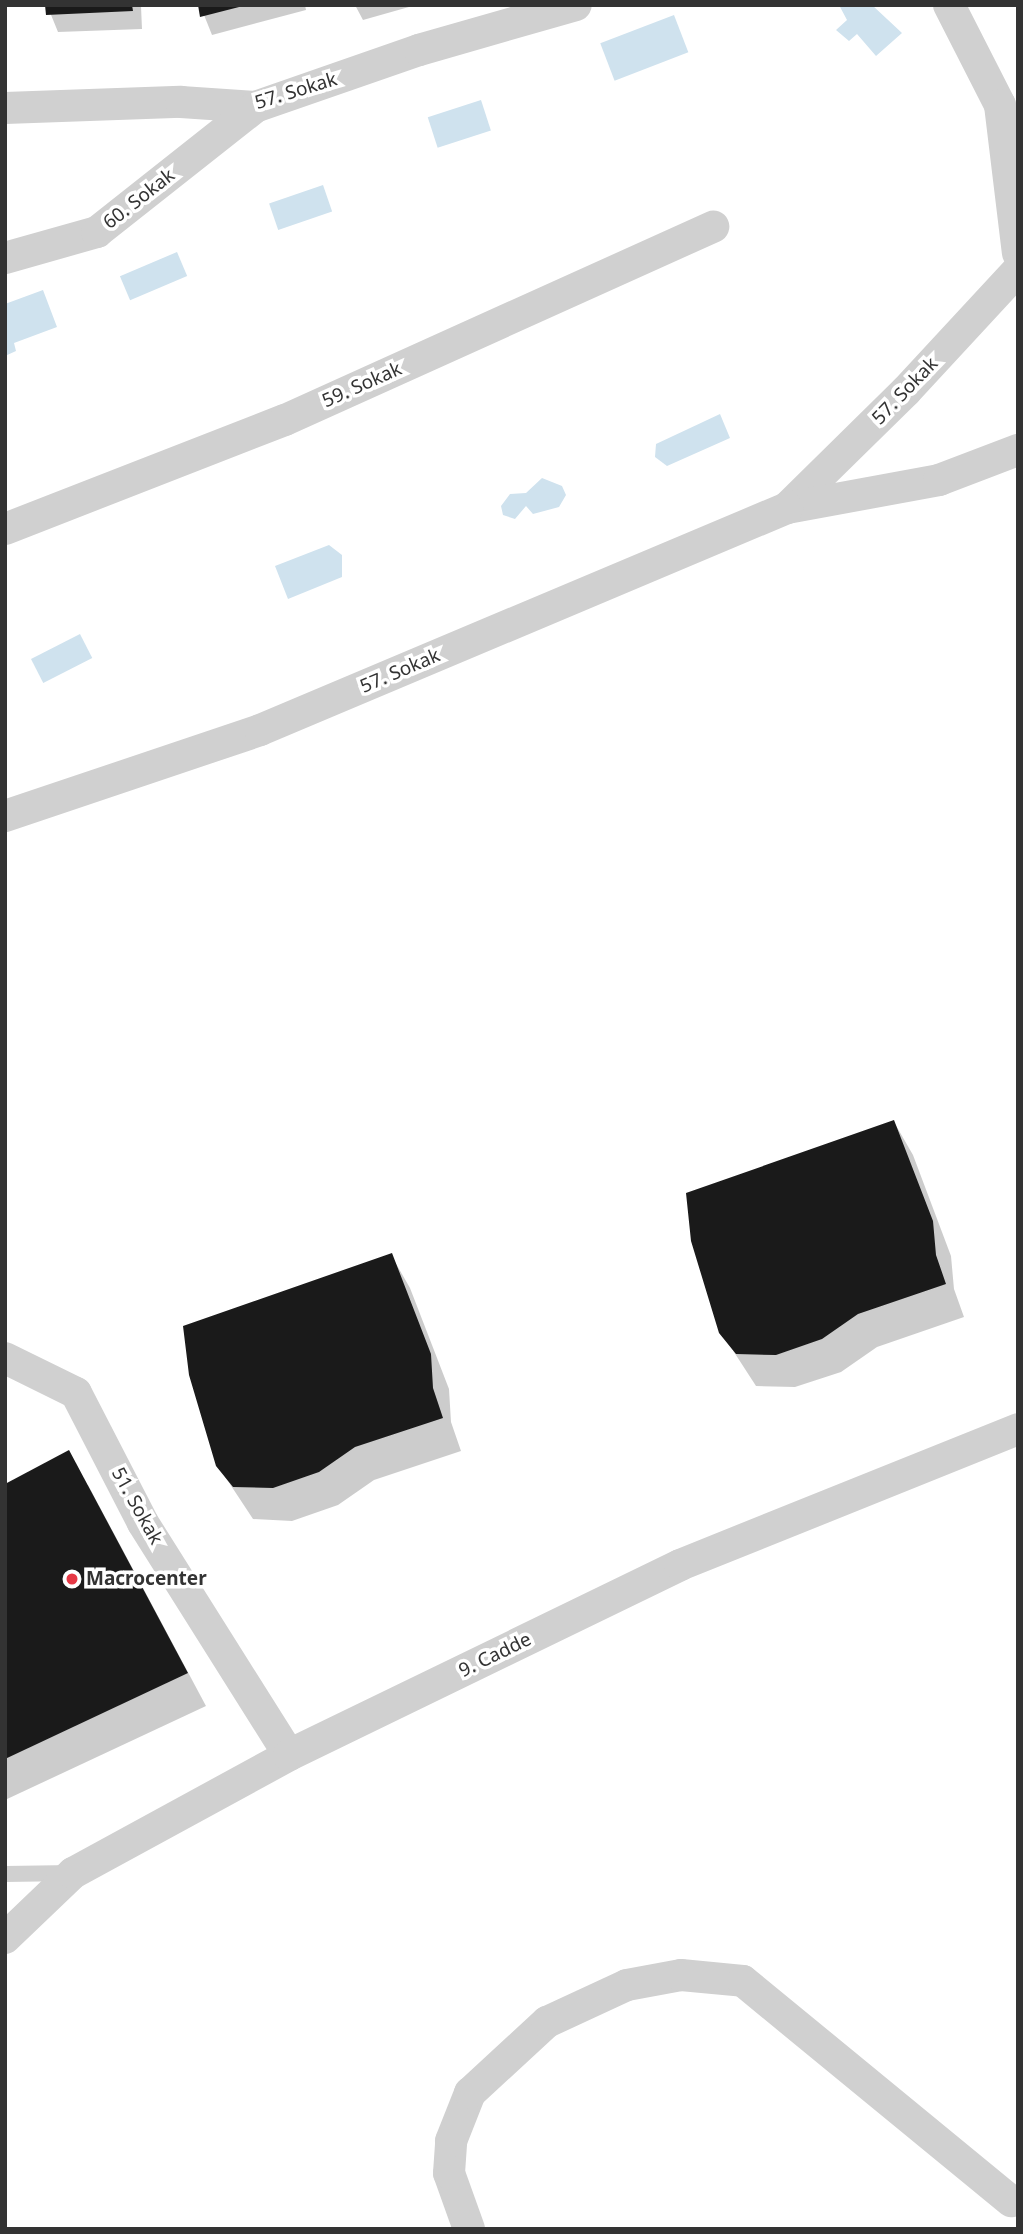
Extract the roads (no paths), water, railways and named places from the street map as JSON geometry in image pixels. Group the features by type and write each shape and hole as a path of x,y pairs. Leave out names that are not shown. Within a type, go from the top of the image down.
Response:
{"street":[{"name":"57. Sokak","path":"5,108 181,102 255,107 419,50 576,5"},
{"path":"949,5 1000,105 1018,253"},
{"name":"60. Sokak","path":"5,258 97,232 255,107"},
{"name":"59. Sokak","path":"5,529 285,420 713,227"},
{"name":"57. Sokak","path":"788,508 906,391 1018,270"},
{"name":"57. Sokak","path":"5,816 260,730 788,508 939,480 1018,450"},
{"name":"51. Sokak","path":"5,1357 76,1393 144,1522 289,1755"},
{"name":"9. Cadde","path":"5,1938 73,1872 289,1755 680,1565 1018,1429"},
{"path":"469,2229 449,2173 451,2141 470,2093 547,2022 627,1985 681,1975 743,1981 1011,2201"}],"lane":[{"path":"5,1874 73,1872"}],"water":[{"path":"839,5 872,5 902,33 876,56 857,34 849,41 836,30 847,20"},
{"path":"674,15 688,52 615,81 600,43"},
{"path":"481,100 491,130 438,148 428,117"},
{"path":"323,185 332,211 278,230 269,204"},
{"path":"177,252 187,276 130,300 120,276"},
{"path":"43,290 57,327 14,343 16,351 5,356 5,304"},
{"path":"720,414 730,438 667,466 655,457 656,444"},
{"path":"542,478 562,486 566,495 559,507 533,514 526,506 515,519 503,515 501,506 510,494 526,493"},
{"path":"329,545 342,555 342,577 288,599 275,566"},
{"path":"80,634 92,658 43,683 31,659"}],"place":[{"name":"Macrocenter","path":"72,1579"}]}
